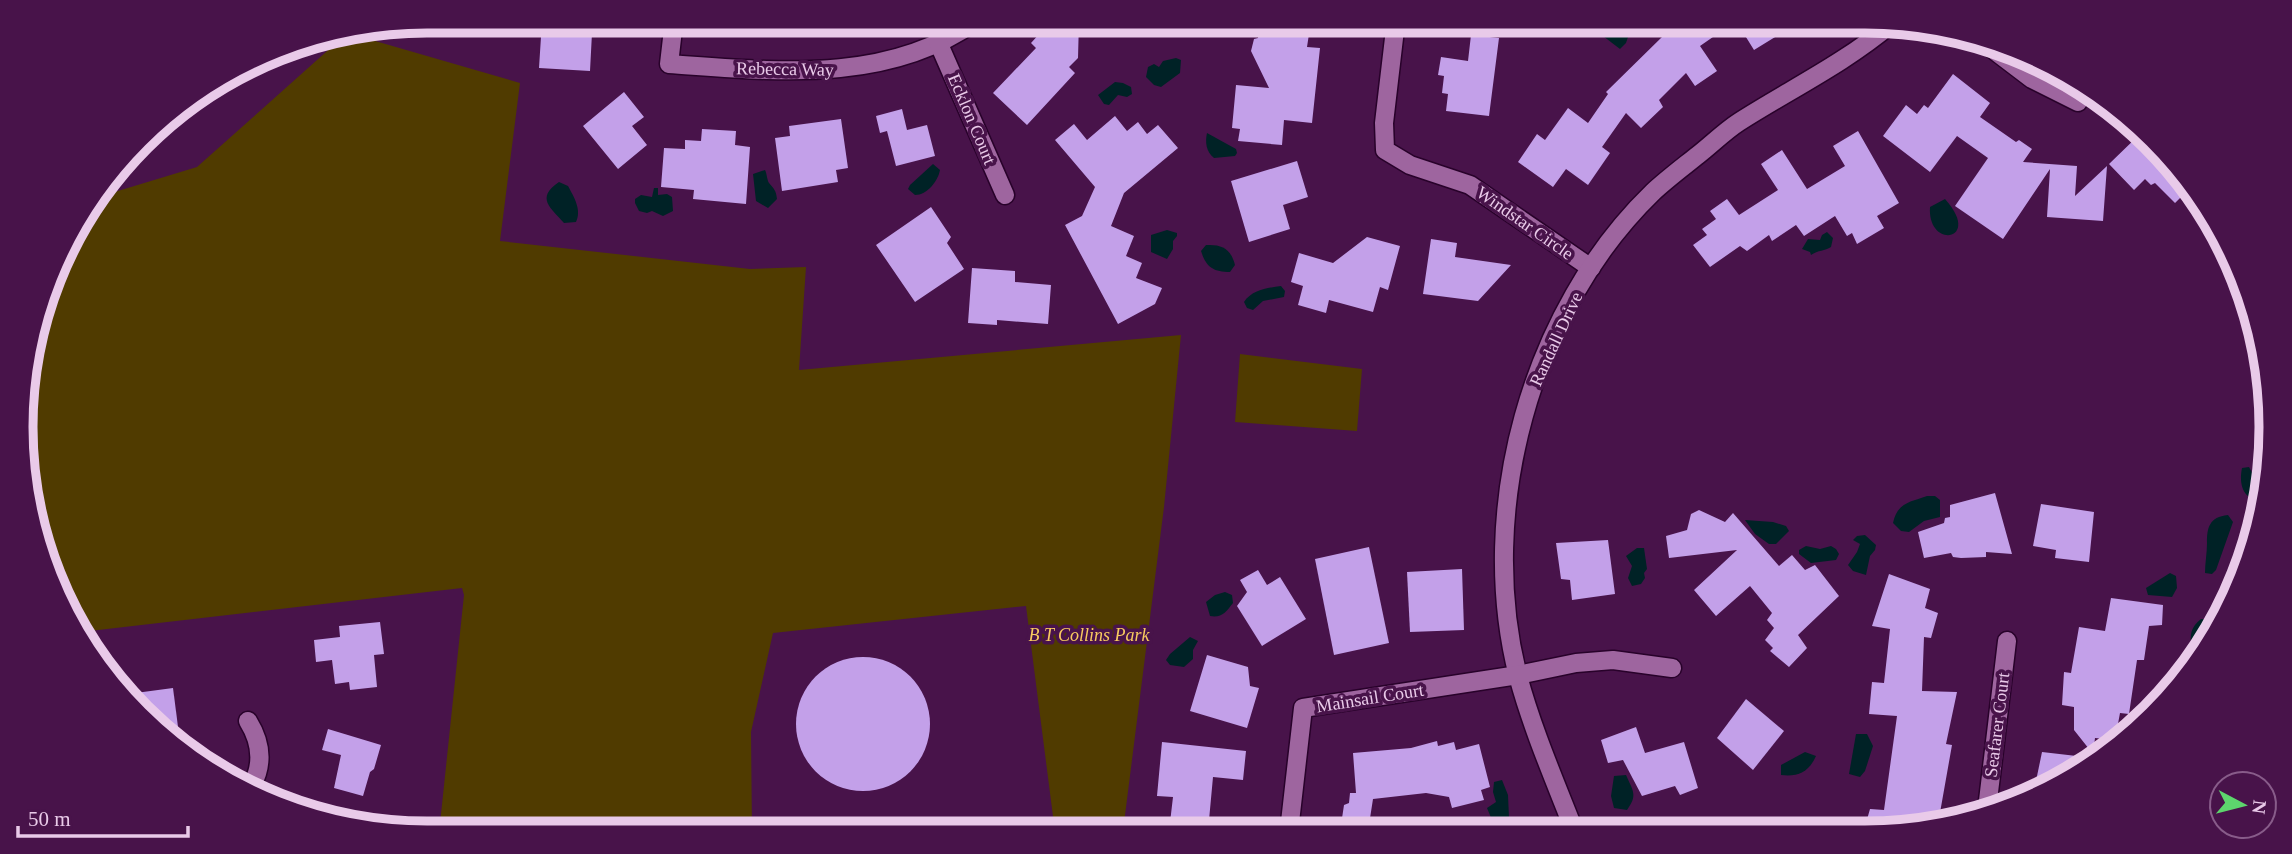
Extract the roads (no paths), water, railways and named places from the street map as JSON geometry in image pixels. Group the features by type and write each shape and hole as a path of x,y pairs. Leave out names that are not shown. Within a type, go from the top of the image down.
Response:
{"street":[{"name":"Rebecca Way","path":"673,33 669,64 786,72 842,69 879,62 939,42 955,33"},
{"name":"Windstar Circle","path":"1395,33 1384,123 1385,150 1410,166 1469,185 1591,268"},
{"name":"Randall Drive","path":"1570,821 1538,738 1518,675 1507,611 1504,557 1507,503 1515,450 1541,364 1563,315 1591,268 1617,232 1653,192 1726,132 1878,33"},
{"name":"Ecklon Court","path":"939,42 1005,195"},
{"path":"2006,59 2032,79 2078,102"},
{"name":"Seafarer Court","path":"1988,801 2007,641"},
{"path":"1518,675 1576,663 1613,660 1672,668"},
{"name":"Mainsail Court","path":"1290,821 1303,708 1518,675"},
{"path":"248,721 255,733 261,755 254,781"}],"park label":[{"name":"B T Collins Park","path":"1089,635"}]}
